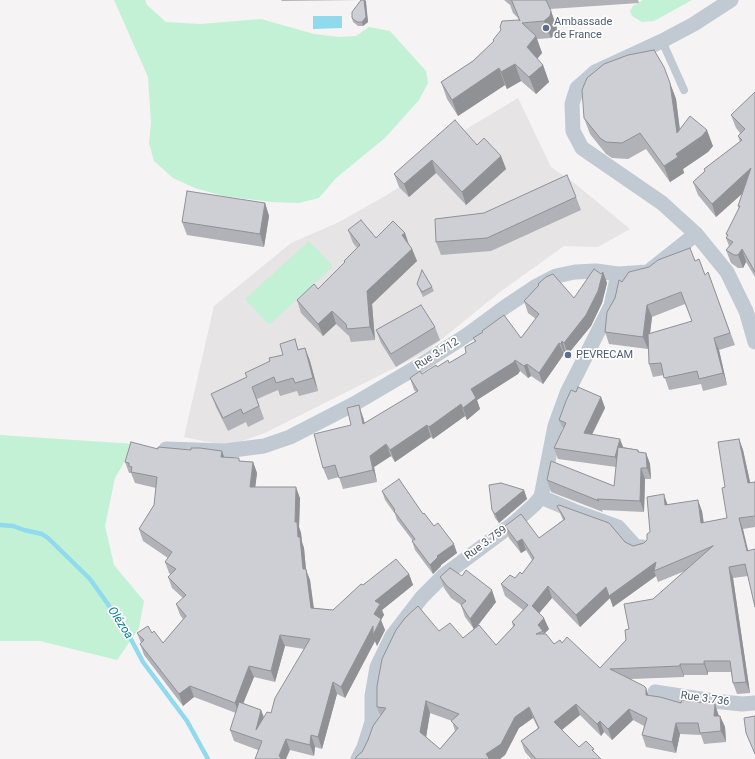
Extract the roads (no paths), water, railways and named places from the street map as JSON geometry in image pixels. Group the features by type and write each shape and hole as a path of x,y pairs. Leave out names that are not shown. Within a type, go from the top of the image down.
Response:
{"street":[{"path":"731,0 694,24 662,41 595,72 577,88 572,104 573,131 582,148 662,203 696,234 727,272 751,310 755,342"},
{"name":"Rue 3.712","path":"164,449 232,450 264,446 290,437 354,404 422,364 467,335 505,306 556,276 575,272 596,271 618,274 648,272 696,234"},
{"path":"618,274 611,306 605,321 572,380 555,426 541,497 618,527 636,547 643,547"},
{"name":"Rue 3.759","path":"358,759 364,747 372,722 372,696 376,667 392,636 422,597 443,576 514,523 541,497"},
{"name":"Rue 3.736","path":"655,692 713,701 742,704 755,703"}],"lane":[{"path":"662,41 684,90"}],"water":[{"path":"313,16 342,16 342,28 313,29"}],"waterway":[{"name":"Olézoa","path":"0,525 13,526 42,534 90,579 125,628 143,662 187,721 208,759"}],"place":[{"name":"Ambassade de France","path":"546,28"},
{"name":"PEVRECAM","path":"568,355"}]}
